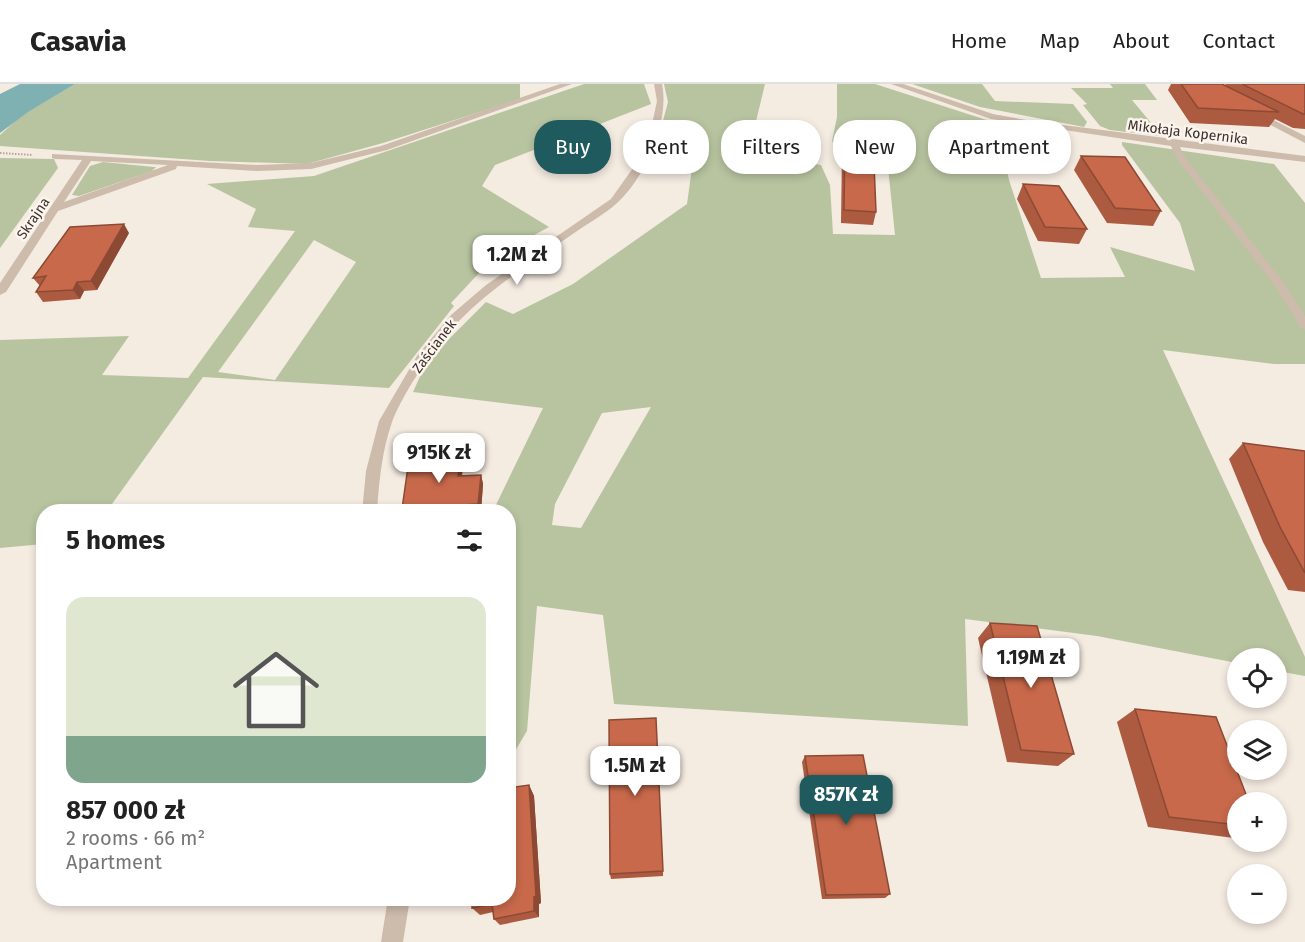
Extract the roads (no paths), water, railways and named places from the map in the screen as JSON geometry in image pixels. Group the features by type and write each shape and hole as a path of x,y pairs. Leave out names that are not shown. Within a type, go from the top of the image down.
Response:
{"street":[{"path":"55,156 273,169 329,163 409,140 568,84"},
{"name":"Zaścianek","path":"370,504 373,471 386,421 420,359 455,318 490,287 614,201 645,155 662,102 658,84"},
{"name":"Mikołaja Kopernika","path":"895,84 992,116 1173,144 1305,159"},
{"path":"1246,109 1305,141"},
{"path":"1173,144 1180,158 1280,285 1305,325"},
{"name":"Skrajna","path":"0,292 88,158"},
{"path":"57,208 182,164"},
{"path":"392,942 398,906"}],"water":[{"path":"20,84 75,84 28,112 0,133 0,94"}]}
